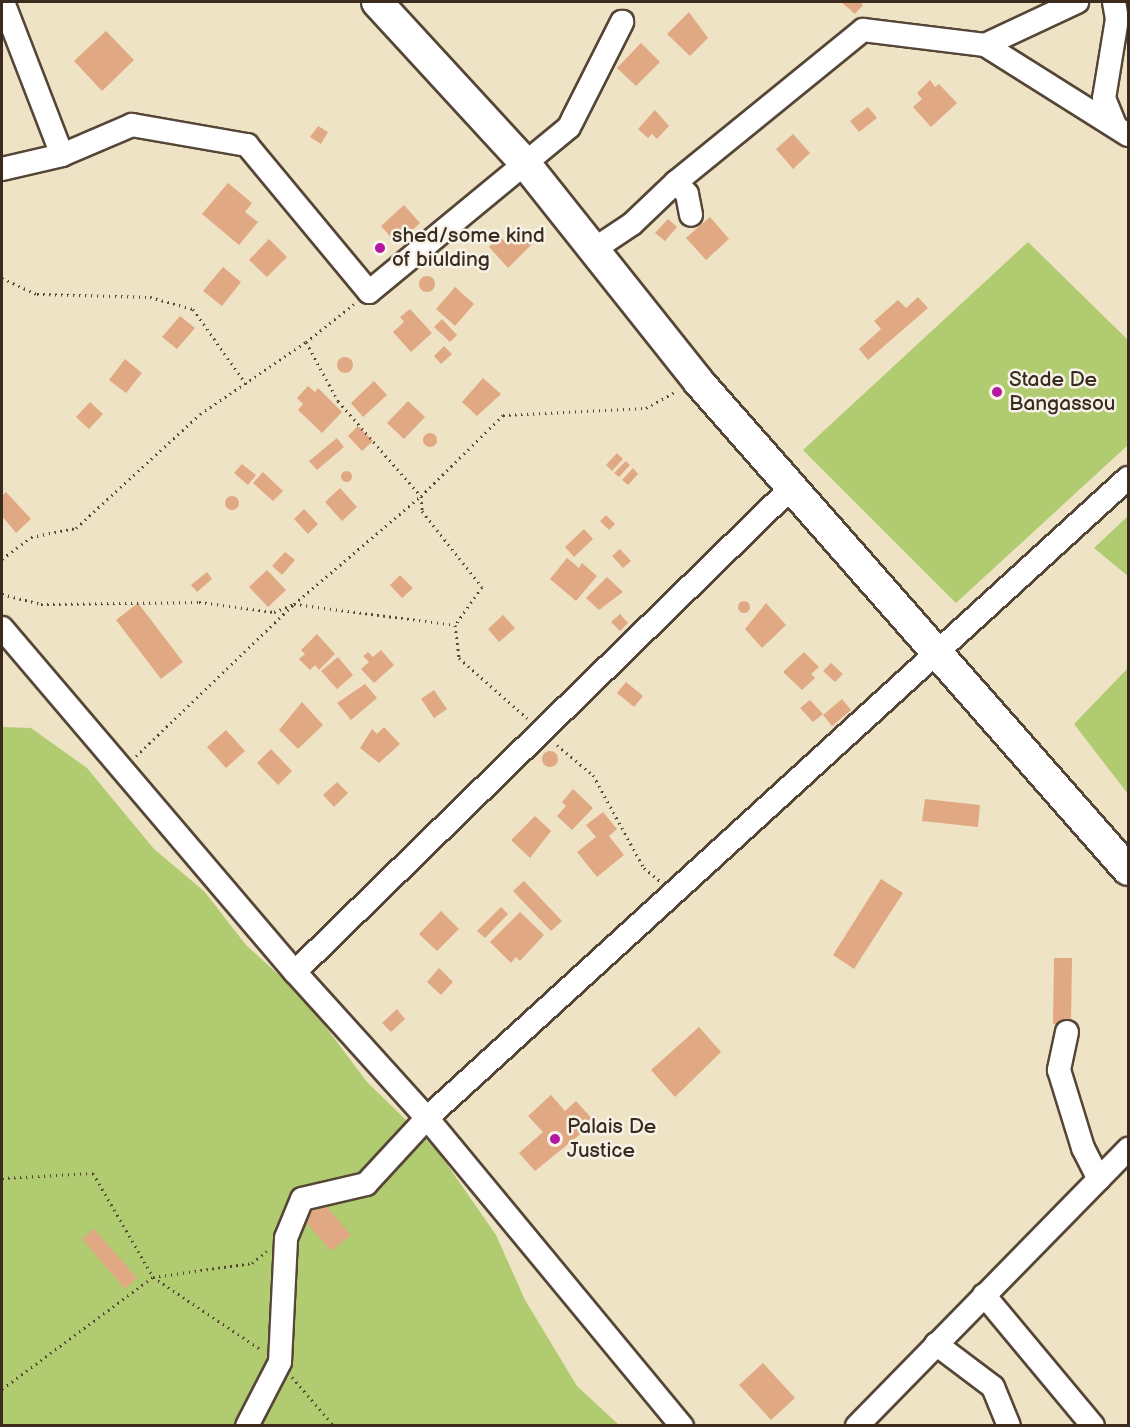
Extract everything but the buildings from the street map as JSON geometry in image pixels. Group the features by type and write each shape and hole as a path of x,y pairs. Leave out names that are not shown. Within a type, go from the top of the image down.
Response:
{"main road":[{"path":"377,2 524,162 698,381 1128,870"}],"street":[{"path":"3,2 62,155"},
{"path":"985,45 1077,2"},
{"path":"1114,2 1117,19 1104,98 1122,131"},
{"path":"2,169 62,155 132,125 247,145 369,292 568,127 622,22 572,121"},
{"path":"593,250 632,224 676,182 863,30 985,45 1122,131"},
{"path":"676,182 687,194 691,215"},
{"path":"247,1425 280,1362 286,1238 302,1199 366,1184 427,1118 1128,478"},
{"path":"295,972 543,733 792,487"},
{"path":"2,627 295,972 427,1118 682,1425"},
{"path":"1067,1032 1059,1070 1083,1148 1099,1179"},
{"path":"857,1425 1128,1149"},
{"path":"984,1294 1093,1425"},
{"path":"936,1344 993,1387 1010,1425"}],"path":[{"path":"2,278 37,294 150,297 193,309 246,384"},
{"path":"2,559 31,537 76,528 200,414 306,342 369,292"},
{"path":"306,342 338,401 421,496 422,511 482,587 455,625 459,658 593,775 644,868 675,893"},
{"path":"122,769 294,604 421,496 503,415 646,408 698,381"},
{"path":"2,594 41,604 199,602 274,612 294,604 455,625"},
{"path":"2,1178 93,1173 153,1277 280,1362 334,1425"},
{"path":"2,1389 153,1277 252,1263 286,1238"}],"green space":[{"name":"Stade De Bangassou","path":"1028,242 1128,340 1128,445 956,603 803,450"},
{"path":"1128,516 1128,576 1094,548"},
{"path":"1128,668 1128,794 1074,724"},
{"path":"2,727 31,728 87,768 154,849 204,891 246,945 304,998 367,1082 437,1150 496,1235 525,1300 577,1386 619,1425 2,1426"}],"place":[{"name":"shed/some kind of biulding","path":"380,248"},
{"name":"Stade De Bangassou","path":"997,392"},
{"name":"Palais De Justice","path":"555,1139"}]}
